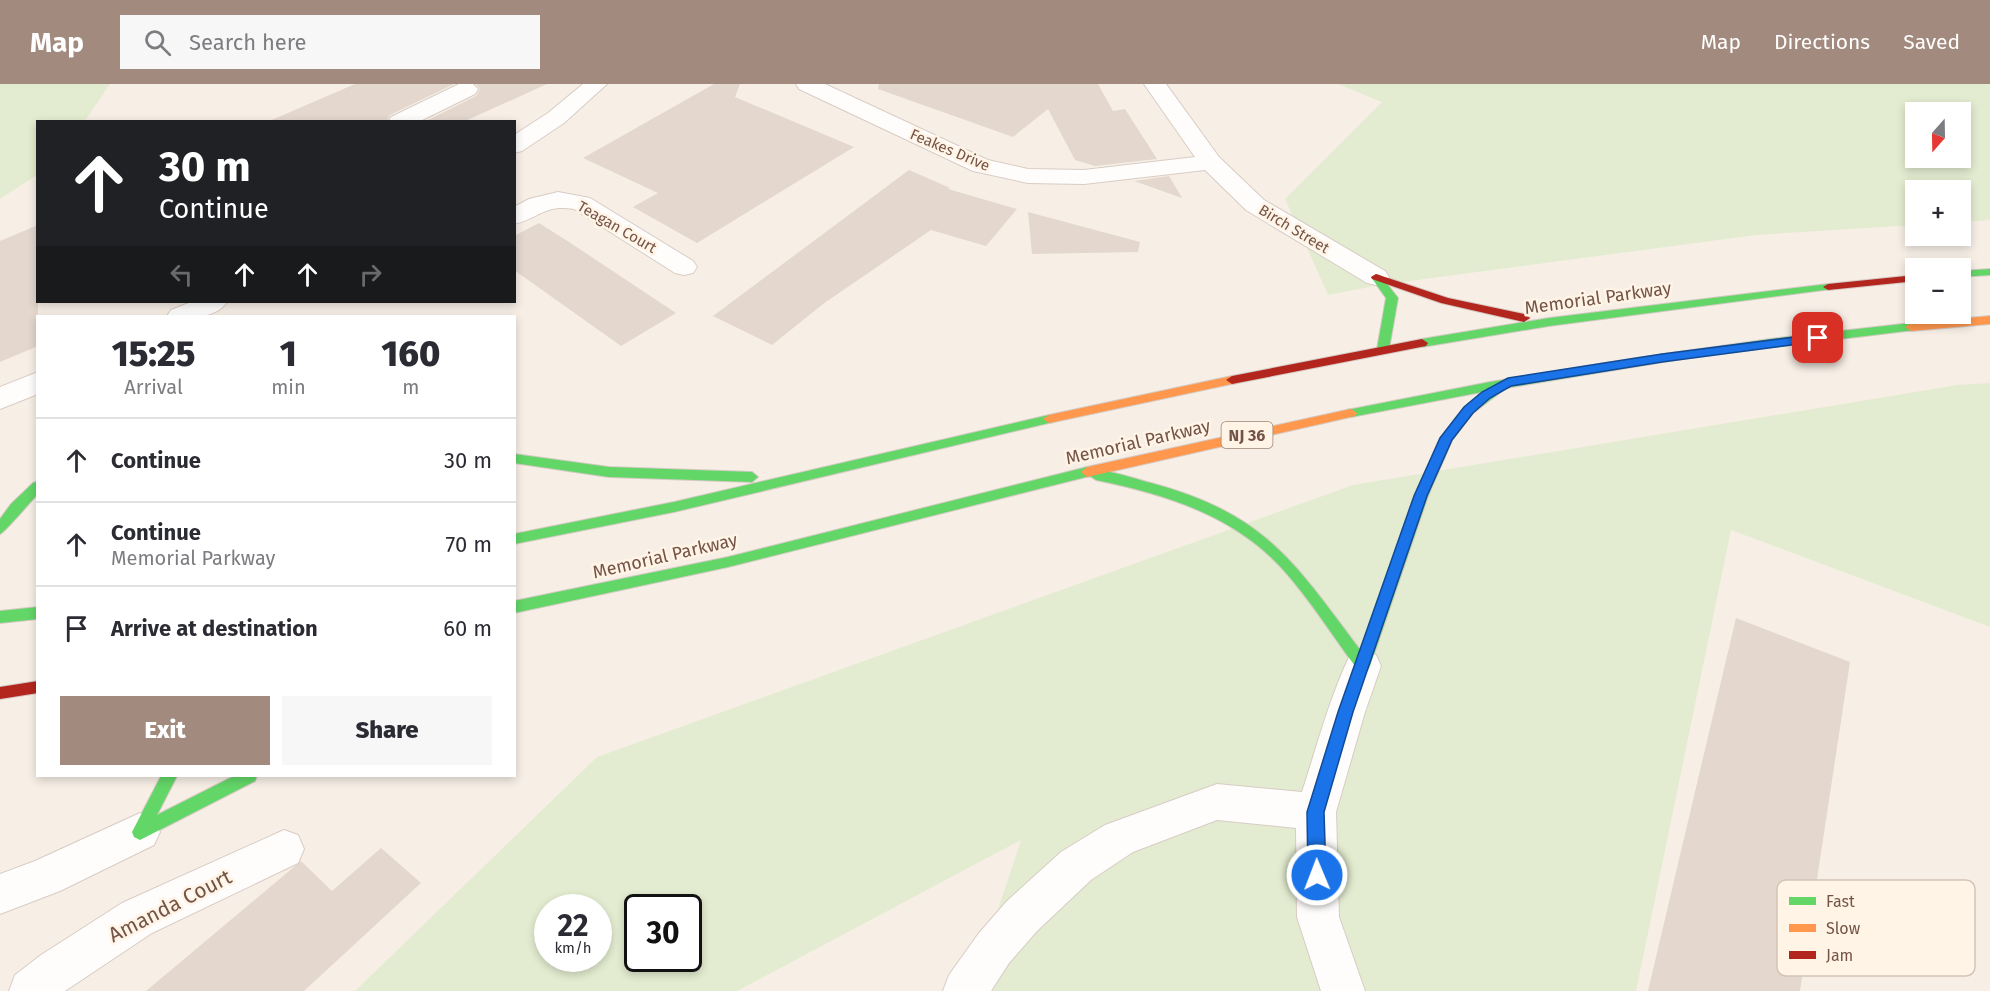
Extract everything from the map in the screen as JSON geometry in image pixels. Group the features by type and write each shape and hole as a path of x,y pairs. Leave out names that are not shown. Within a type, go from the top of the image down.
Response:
{"highway":[{"path":"1971,273 1990,272"},
{"path":"1376,278 1445,301 1549,322"},
{"path":"1376,278 1392,298 1383,349"},
{"name":"Memorial Parkway","path":"516,539 814,476 1098,408 1383,349 1549,322 1805,289 1905,279"},
{"name":"Memorial Parkway","path":"516,607 661,577 1085,472 1306,422 1508,382 1662,358 1907,327 1990,320"},
{"path":"1363,666 1420,496 1447,438 1469,410 1486,395 1508,382"},
{"path":"516,458 557,466 655,475 814,476"},
{"path":"1085,472 1137,483 1189,500 1228,517 1254,534 1281,559 1363,666"},
{"path":"0,529 16,507 36,488"},
{"path":"0,617 36,613"},
{"path":"2,692 36,687"},
{"path":"140,832 169,777"},
{"path":"140,832 247,777"}],"street":[{"path":"516,145 556,118 596,84"},
{"name":"Feakes Drive","path":"807,84 981,166 1028,177 1084,177 1210,162"},
{"name":"Birch Street","path":"1155,84 1210,162 1255,205 1376,278"},
{"path":"403,120 467,89"},
{"name":"Teagan Court","path":"516,216 538,204 558,199 581,203 684,267"},
{"path":"183,315 211,303"},
{"path":"0,399 36,383"},
{"path":"1343,991 1318,917 1316,812 1346,712 1363,666"},
{"path":"965,991 994,948 1022,916 1076,866 1119,838 1216,802 1316,812"},
{"path":"0,894 45,878 140,832"},
{"name":"Amanda Court","path":"31,991 56,970 137,918 284,849"}],"green space":[{"path":"0,84 110,84 86,120 36,120 36,176 0,199"},
{"path":"1338,84 1990,84 1990,220 1971,221 1971,180 1905,180 1905,226 1756,235 1380,285 1328,295 1285,199 1382,102"},
{"path":"1990,383 1990,627 1731,530 1636,991 971,991 1021,840 737,991 355,991 597,757 1353,485 1957,385"}],"building":[{"path":"355,84 454,84 390,115 387,120 272,120"},
{"path":"476,84 547,84 467,120 428,120 476,96 480,89"},
{"path":"714,84 740,84 735,97 854,147 697,243 633,207 658,193 583,158"},
{"path":"879,84 1098,84 1113,111 1125,109 1157,159 1095,166 1075,160 1048,109 1013,137 878,89"},
{"path":"909,170 950,188 948,189 1017,209 986,246 931,230 823,304 772,345 713,316"},
{"path":"1169,176 1182,198 1134,181"},
{"path":"1028,212 1140,242 1138,252 1032,254"},
{"path":"539,223 676,313 621,346 516,271 516,235"},
{"path":"36,226 38,315 36,315 36,347 0,362 0,241"},
{"path":"1736,618 1850,662 1817,880 1777,880 1777,976 1802,976 1800,991 1648,991"},
{"path":"381,848 421,883 304,991 146,991 301,861 332,891"}],"traffic: fast":[{"path":"1971,273 1990,272"},
{"path":"1376,277 1392,298 1383,349"},
{"path":"1422,343 1549,322 1828,287"},
{"path":"1351,413 1490,386 1700,352 1911,327"},
{"path":"1363,666 1421,496 1447,438 1469,410 1501,386"},
{"path":"516,539 674,507 1049,419"},
{"path":"516,458 609,472 752,477"},
{"path":"516,607 728,562 1087,472"},
{"path":"1096,475 1183,498 1244,527 1277,554 1304,584 1363,666"},
{"path":"0,529 16,507 36,488"},
{"path":"0,617 36,613"},
{"path":"140,832 168,777"},
{"path":"140,832 247,777"}],"traffic: slow":[{"path":"1911,327 1990,320"},
{"path":"1049,419 1232,380"},
{"path":"1087,472 1351,413"}],"traffic: jam":[{"path":"1376,277 1445,301 1524,318"},
{"path":"1828,287 1905,279"},
{"path":"1232,380 1422,343"},
{"path":"0,693 36,687"}],"route":[{"path":"1317,875 1316,812 1346,712 1420,496 1447,438 1469,410 1486,395 1508,382 1662,358 1818,338"}]}
